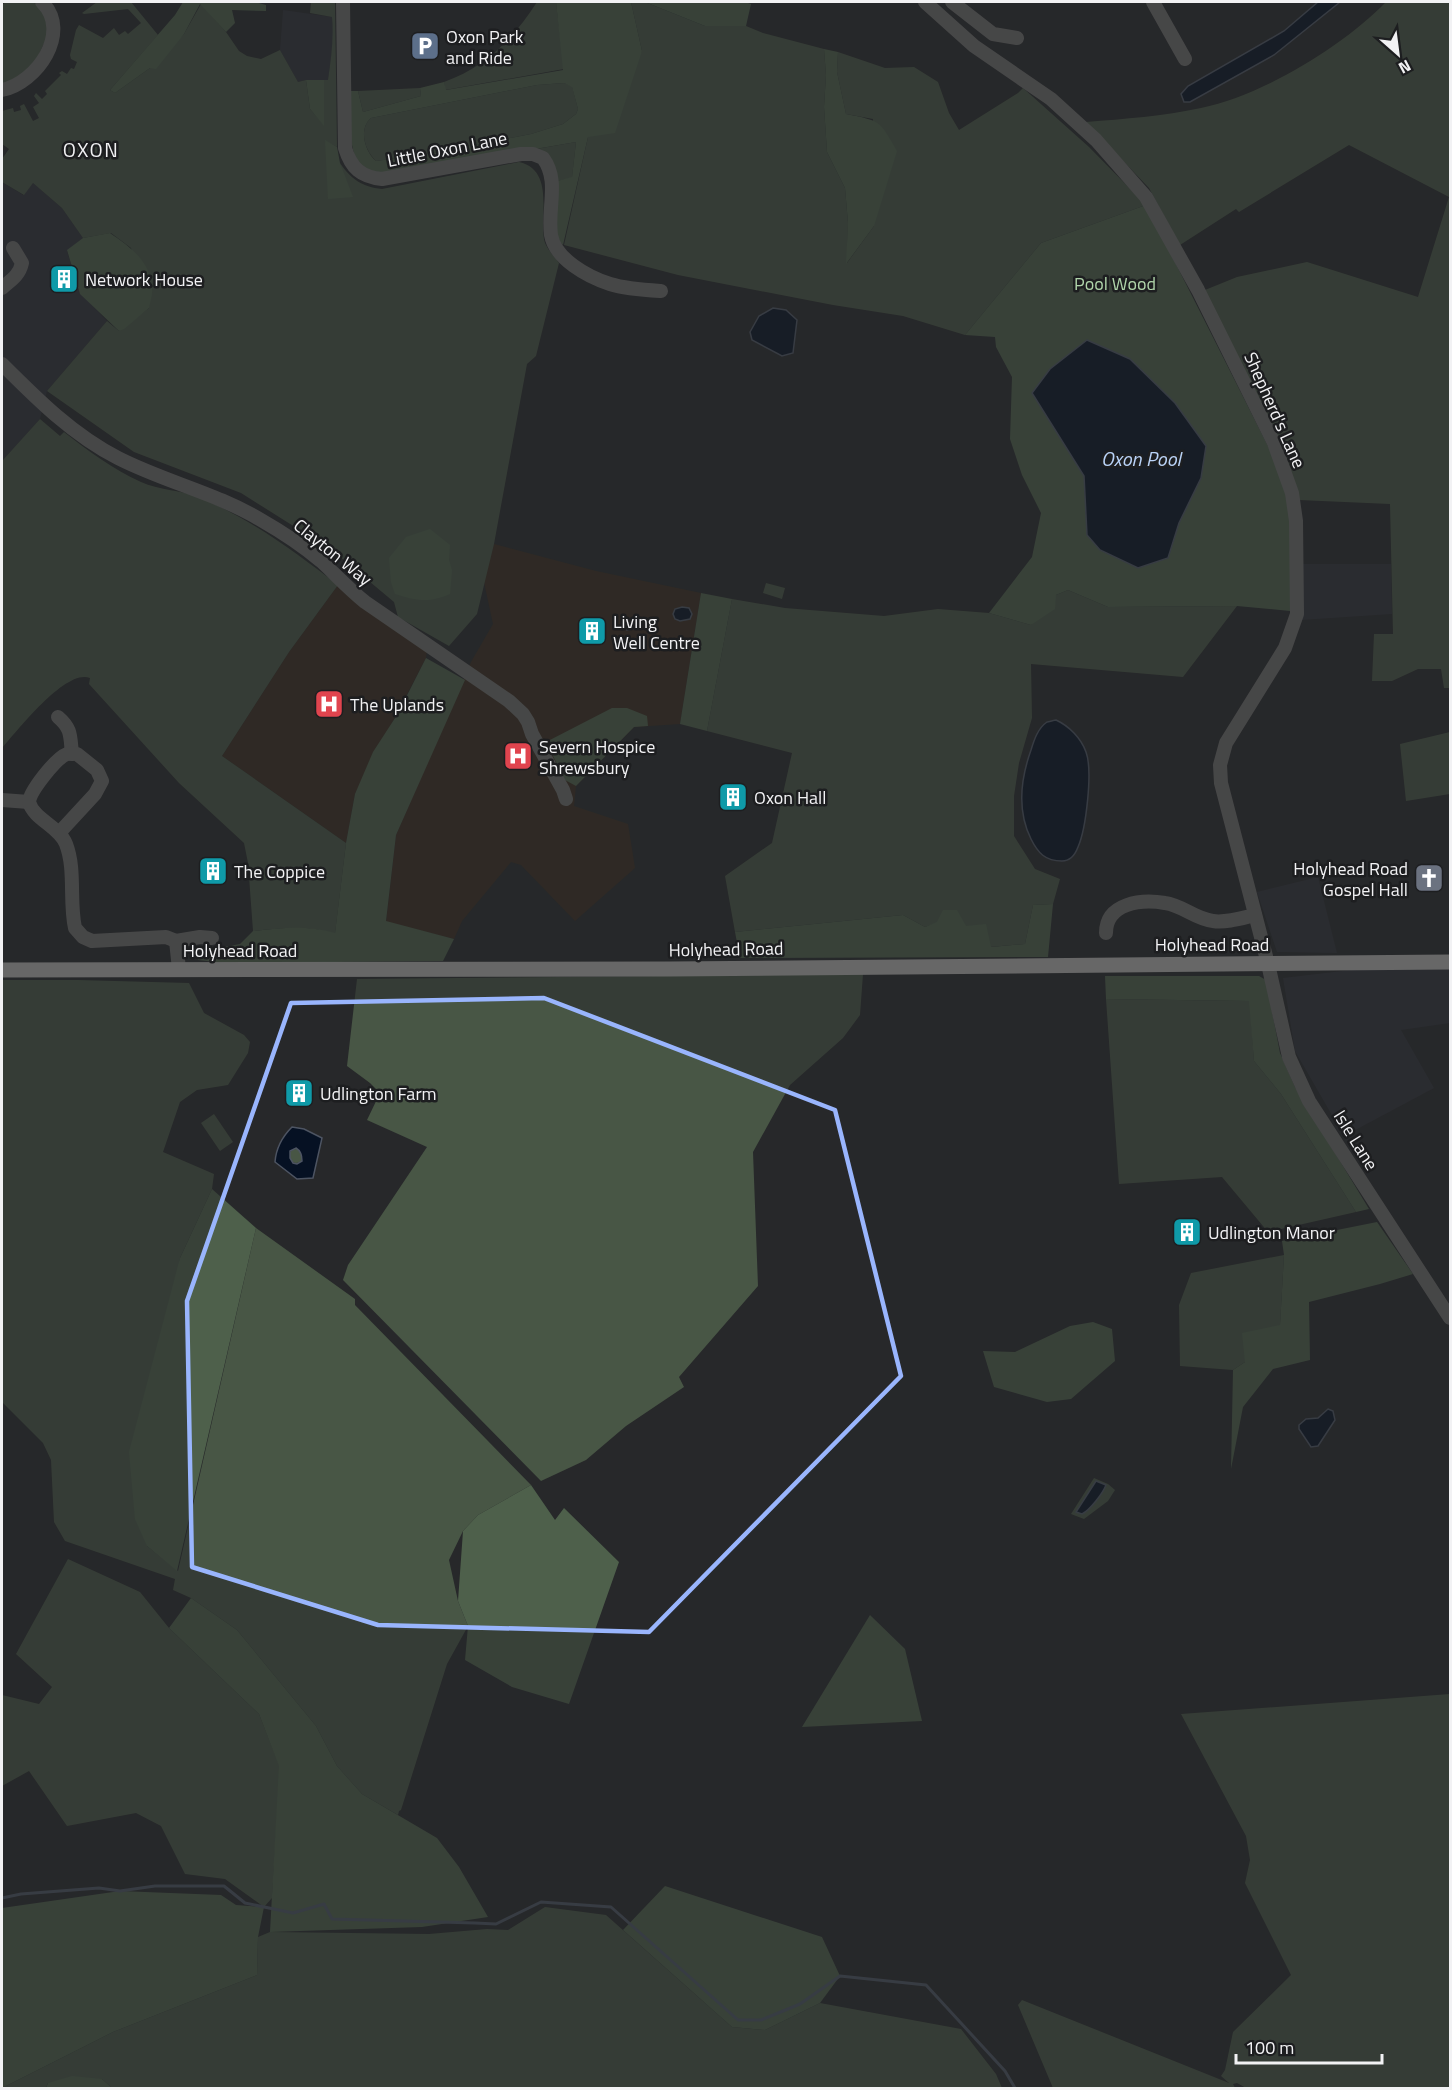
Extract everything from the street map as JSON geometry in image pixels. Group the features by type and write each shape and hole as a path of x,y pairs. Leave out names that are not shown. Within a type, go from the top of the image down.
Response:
{"main road":[{"name":"Holyhead Road","path":"2,970 465,970 1450,962"}],"street":[{"path":"2,90 16,85 34,73 48,51 53,28 49,10 42,2"},
{"name":"Little Oxon Lane","path":"343,2 345,148 357,171 364,176 382,179 511,155 533,154 543,158 552,177 551,236 558,251 590,276 610,285 661,291"},
{"name":"Shepherd's Lane","path":"925,2 974,46 1051,99 1096,140 1146,197 1196,287 1274,443 1292,493 1296,520 1297,614 1285,648 1226,743 1220,765 1221,783 1268,964"},
{"path":"953,2 993,34 1017,38"},
{"path":"1153,2 1185,59"},
{"path":"2,288 16,276 21,267 22,263 13,248"},
{"name":"Clayton Way","path":"2,364 60,421 92,444 120,459 229,502 262,520 297,542 365,602 509,700 528,722 566,800"},
{"path":"58,717 70,731 72,754"},
{"path":"59,833 95,794 102,781 97,770 77,753 63,756 33,791 29,802 33,810 59,833 67,845 73,920 79,933 87,939 98,942 166,937 176,941 200,937 212,938"},
{"path":"2,800 29,802"},
{"path":"1102,926 1114,912 1132,903 1166,903 1198,918 1213,921 1255,915"},
{"path":"176,941 179,969"},
{"name":"Isle Lane","path":"1268,964 1289,1057 1309,1101 1450,1318"}],"highlighted area":[{"path":"544,998 835,1110 901,1376 649,1632 378,1625 192,1567 187,1301 291,1003"}],"shaded area":[{"path":"283,10 332,17 334,38 328,80 298,82 280,50"},
{"path":"2,182 23,195 33,183 62,208 83,238 67,251 80,293 107,321 47,391 40,419 2,461"},
{"name":"Severn Hospice Shrewsbury","path":"494,544 596,571 701,593 680,724 634,727 576,786 574,806 628,824 635,868 575,921 521,865 511,862 462,921 454,939 386,922 396,835 471,662 493,624 484,582"},
{"path":"1301,564 1391,564 1392,614 1301,620"},
{"name":"The Uplands","path":"338,585 427,649 426,658 355,794 346,843 222,756 289,652"},
{"path":"1318,877 1337,953 1277,952 1257,892"},
{"path":"1450,967 1450,1023 1401,1030 1434,1088 1344,1136 1295,1051 1283,978 1359,969"}],"green space":[{"path":"6,2 33,2 43,9 49,33 33,67 2,86 2,5"},
{"path":"97,2 131,2 158,35 110,90 115,93 150,68 184,34 201,4 226,32 239,51 247,56 261,59 280,50 298,82 306,80 310,109 324,125 324,80 328,80 332,17 310,13 311,2 335,2 337,147 325,141 344,177 340,163 348,174 358,181 382,189 519,162 530,167 537,174 543,194 545,242 559,263 536,356 527,364 494,544 477,614 449,646 398,617 394,602 333,551 241,493 134,452 47,391 107,321 119,331 149,308 131,248 111,233 83,238 62,208 33,183 24,195 2,182 2,159 9,149 2,144 2,111 13,108 14,112 21,110 20,106 24,104 33,121 39,118 33,107 39,103 34,96 36,93 42,99 47,94 45,91 61,75 59,73 62,71 67,74 71,68 74,69 77,62 71,59 70,55 79,25 103,38 114,28 119,35 125,31 128,34 141,23 128,9 82,13"},
{"path":"183,2 255,2 266,5 266,11 232,10 235,23 226,32 200,4 184,34 156,69 150,68 115,93 110,90 175,15"},
{"path":"537,2 556,2 564,69 445,90 444,82 486,60 508,40"},
{"path":"556,2 631,2 642,51 615,133 588,137 563,245 559,240 556,225 557,181 572,177 576,142 386,175 359,167 351,139 348,91 358,91 363,112 421,96 420,88 444,82 446,90 563,70","holes":["564,83 572,87 578,109 576,114 563,124 531,134 427,154 376,161 364,140 365,128 371,118 537,85"]},
{"path":"631,2 645,2 705,26 746,26 763,33 824,49 827,152 845,188 848,223 847,263 874,226 873,119 846,114 837,72 838,52 885,68 914,67 938,82 949,113 959,130 1023,88 1089,147 1146,205 1041,243 965,335 903,316 678,275 564,245 588,137 642,51"},
{"path":"645,2 745,2 751,4 746,26 705,26"},
{"path":"1386,2 1450,2 1450,688 1444,688 1441,669 1418,669 1392,681 1372,681 1374,634 1393,634 1390,504 1299,500 1205,290 1237,277 1307,262 1418,297 1449,197 1349,145 1239,212 1236,209 1180,245 1149,188 1086,122 1187,111 1225,102 1250,92 1275,81 1324,52 1347,36"},
{"path":"824,49 838,52 837,72 846,114 866,118 878,124 897,151 874,226 846,264 848,223 845,188 827,152"},
{"path":"306,80 324,80 324,126 310,109"},
{"path":"564,83 572,86 578,109 576,114 563,124 531,134 427,154 376,161 364,140 365,128 371,118 537,85"},
{"path":"420,88 421,96 363,112 358,91"},
{"path":"325,140 337,147 340,163 353,197 328,199"},
{"path":"576,142 572,178 557,181 536,149"},
{"name":"Pool Wood","path":"1146,205 1270,450 1283,484 1292,532 1290,611 1237,606 1108,607 1068,590 1056,595 1055,609 1031,625 989,613 1032,557 1041,513 1022,475 1010,439 1012,377 996,347 995,337 965,335 1041,243","holes":["1084,476 1201,478 1179,523 1168,558 1087,535"]},
{"path":"110,233 132,249 144,263 151,279 152,291 149,308 119,331 80,294 67,250 83,238"},
{"path":"40,419 60,436 64,432 101,459 141,482 198,497 253,525 338,585 289,652 222,756 346,843 335,934 304,928 253,931 248,863 244,843 179,783 89,684 90,678 80,677 56,691 43,702 2,748 2,461"},
{"path":"430,529 450,545 449,560 452,570 450,594 436,599 423,600 395,594 391,582 389,558 406,537"},
{"path":"766,583 785,588 782,599 763,593"},
{"path":"1068,590 1108,607 1237,606 1183,677 1031,664 1032,718 1019,763 1014,796 1014,836 1035,869 1060,879 1053,904 1033,905 1025,944 990,947 960,926 944,923 925,927 903,915 735,932 725,876 772,843 792,753 707,731 732,599 785,608 884,616 938,609 989,613 1031,625 1056,595"},
{"path":"701,593 732,599 707,731 680,724"},
{"path":"426,658 465,680 396,835 386,921 454,939 443,961 224,963 198,960 196,952 240,944 253,931 304,928 335,933 346,843 355,794 373,752 397,715"},
{"path":"612,708 627,708 647,716 648,726 634,727 576,786 565,780 546,742"},
{"path":"1450,732 1450,794 1406,801 1400,744"},
{"path":"1053,904 1048,957 740,958 735,932 903,915 925,927 937,922 943,910 957,910 966,926 986,924 991,947 1025,944 1033,905"},
{"path":"863,974 860,1015 843,1038 790,1085 753,1152 758,1286 679,1377 684,1387 626,1426 586,1460 541,1481 343,1280 348,1265 427,1147 367,1120 380,1093 347,1066 357,979"},
{"path":"1105,976 1259,976 1266,980 1280,1053 1295,1087 1369,1209 1356,1212 1281,1094 1254,1061 1249,1001 1106,999"},
{"path":"2,980 189,983 204,1013 244,1035 250,1042 248,1053 228,1085 197,1090 180,1102 163,1152 214,1174 212,1189 180,1258 147,1546 178,1571 256,1228 355,1299 355,1305 531,1485 478,1515 463,1531 449,1560 458,1601 468,1626 447,1664 398,1815 362,1794 337,1766 316,1726 237,1630 191,1598 173,1590 175,1579 65,1541 54,1522 51,1460 43,1443 2,1402"},
{"path":"1106,999 1250,1001 1254,1061 1281,1094 1356,1212 1268,1232 1222,1177 1119,1184"},
{"path":"214,1114 233,1142 220,1151 201,1123"},
{"path":"293,1149 299,1149 303,1156 299,1163 293,1163 289,1159 289,1153"},
{"path":"212,1189 256,1228 177,1571 147,1546 135,1519 129,1452 180,1258"},
{"path":"1377,1222 1413,1274 1309,1302 1310,1360 1273,1369 1243,1407 1231,1469 1233,1370 1245,1362 1242,1333 1280,1325 1284,1255 1282,1241"},
{"path":"1284,1255 1280,1326 1245,1362 1233,1370 1180,1366 1179,1305 1191,1273"},
{"path":"1093,1322 1112,1329 1115,1361 1071,1399 1047,1402 994,1387 983,1351 1015,1352 1070,1326"},
{"path":"1094,1478 1115,1490 1108,1501 1084,1519 1071,1514"},
{"path":"531,1485 555,1520 564,1508 619,1562 569,1704 512,1687 465,1660 468,1626 458,1601 463,1531 478,1515"},
{"path":"68,1559 140,1592 169,1628 259,1714 280,1767 272,1898 264,1907 225,1879 185,1874 161,1826 136,1813 67,1826 29,1771 2,1786 2,1695 39,1704 52,1687 16,1654"},
{"path":"191,1598 237,1630 316,1726 337,1766 362,1794 437,1838 459,1867 488,1917 422,1927 270,1932 279,1766 259,1714 169,1628"},
{"path":"870,1615 905,1649 922,1721 802,1727"},
{"path":"1450,1694 1450,2088 1246,2088 1237,2083 1233,2084 1235,2088 1053,2088 1018,2005 1022,2000 1229,2083 1221,2076 1225,2070 1233,2032 1291,1975 1245,1883 1250,1860 1246,1836 1181,1714"},
{"path":"665,1886 822,1937 840,1976 820,2003 765,2030 732,2027 623,1930"},
{"path":"120,1891 221,1895 236,1905 264,1907 258,1937 257,1975 113,2032 2,2088 2,1908"},
{"path":"545,1907 606,1915 732,2027 765,2030 820,2003 961,2029 996,2074 1002,2088 112,2088 102,2079 48,2083 46,2088 2,2088 113,2032 257,1975 258,1937 270,1932 429,1934 487,1929 508,1930"},
{"path":"72,2076 102,2079 112,2088 46,2088 48,2083"}],"water":[{"path":"1318,2 1340,2 1274,55 1190,102 1184,102 1181,94 1188,86 1284,31"},
{"path":"773,308 786,310 797,320 793,353 782,356 752,340 750,332 759,316"},
{"name":"Oxon Pool","path":"1087,340 1130,359 1175,403 1206,446 1201,478 1179,523 1168,558 1138,568 1100,550 1087,535 1084,476 1032,393 1050,369"},
{"path":"689,608 692,614 690,619 680,621 675,619 673,614 675,609"},
{"path":"652,621 656,624 653,629 648,627 627,630 622,627 626,622 647,623"},
{"path":"1056,720 1078,737 1086,752 1089,772 1088,800 1081,839 1074,855 1062,861 1047,858 1036,848 1027,828 1022,806 1025,772 1035,738 1047,722"},
{"path":"292,1127 304,1129 322,1138 313,1178 297,1179 275,1162 278,1147","holes":["298,1149 302,1161 297,1164 293,1163 290,1158 290,1151"]},
{"path":"1328,1409 1333,1411 1335,1420 1318,1446 1311,1447 1299,1429 1299,1425 1306,1419 1318,1418"},
{"path":"1096,1481 1106,1485 1102,1492 1085,1512 1082,1514 1076,1512"}],"waterway":[{"path":"2,1898 21,1894 99,1888 120,1891 155,1886 224,1886 245,1903 293,1913 324,1904 332,1919 496,1924 541,1902 611,1907 738,2020 761,2020 800,2004 840,1976 926,1985 1005,2071 1015,2088"}],"place":[{"name":"Oxon Park and Ride","path":"425,46"},
{"name":"Network House","path":"64,279"},
{"name":"Living Well Centre","path":"592,631"},
{"name":"The Uplands","path":"329,704"},
{"name":"Severn Hospice Shrewsbury","path":"518,756"},
{"name":"Oxon Hall","path":"733,797"},
{"name":"The Coppice","path":"213,871"},
{"name":"Holyhead Road Gospel Hall","path":"1429,878"},
{"name":"Udlington Farm","path":"299,1093"},
{"name":"Udlington Manor","path":"1187,1232"}],"district":[{"name":"OXON","path":"91,149"}]}
